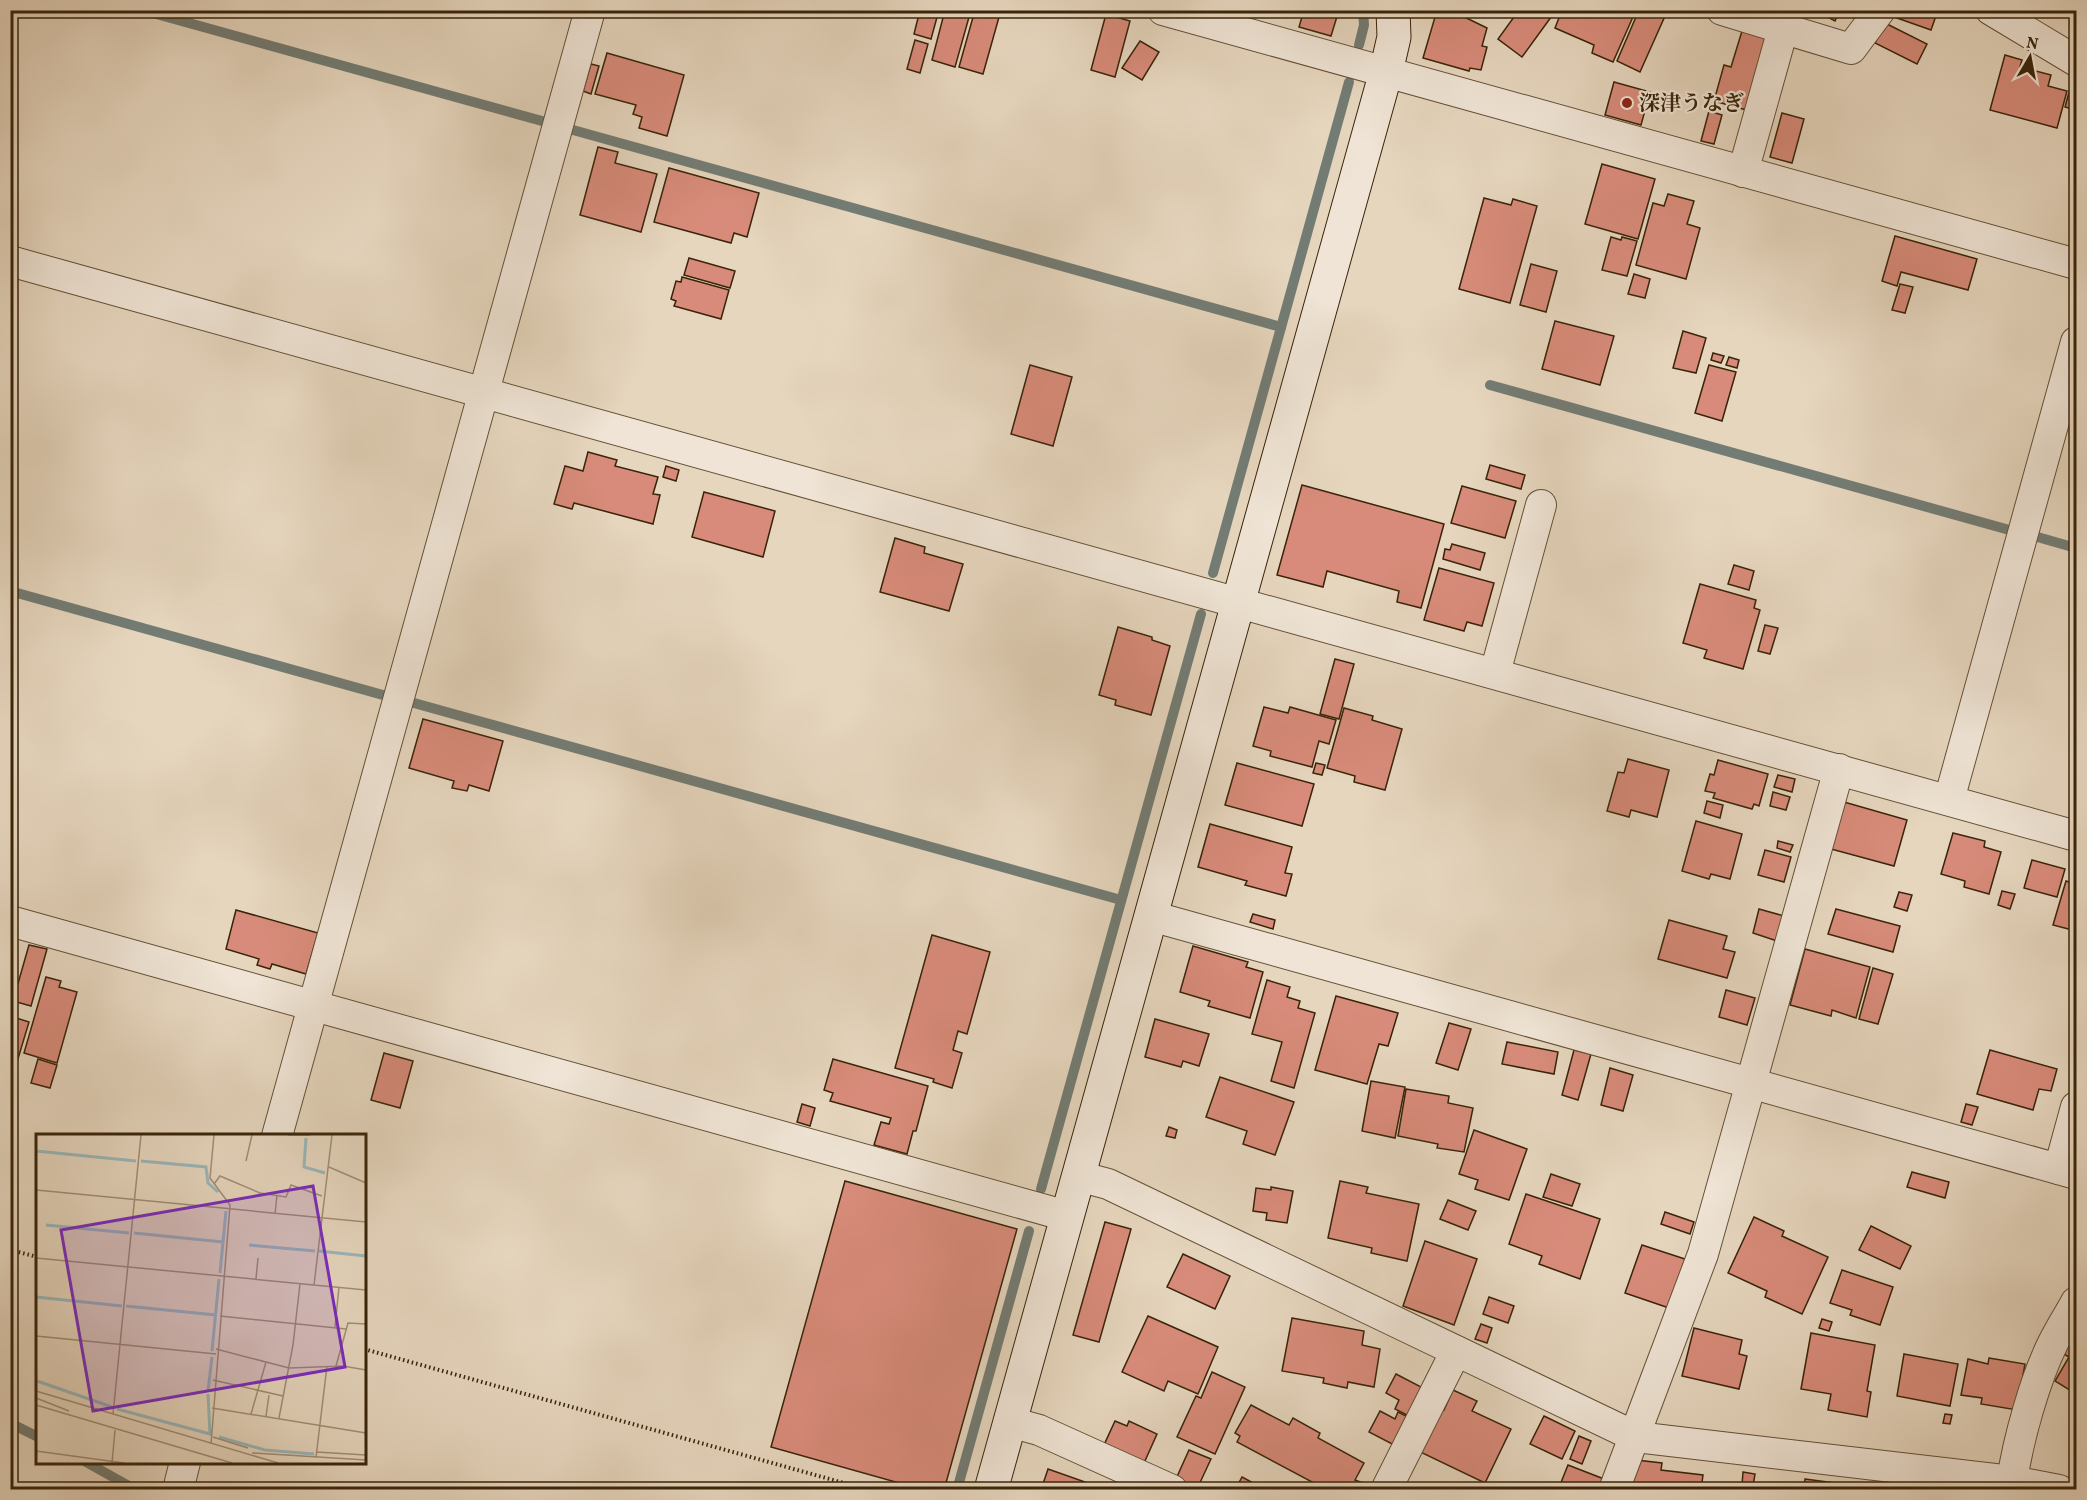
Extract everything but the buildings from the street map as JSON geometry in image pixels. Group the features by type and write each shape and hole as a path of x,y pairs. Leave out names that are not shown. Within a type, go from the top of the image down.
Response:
{"street":[{"path":"278,1134 590,10"},
{"path":"1163,10 2076,264"},
{"path":"991,1490 1386,72 1394,37 1393,10"},
{"path":"1722,10 1851,50 1880,10"},
{"path":"1991,10 2076,61"},
{"path":"1743,172 1783,29"},
{"path":"10,261 2076,836"},
{"path":"1949,800 2076,342"},
{"path":"1495,674 1541,505"},
{"path":"1614,1490 1636,1437 1702,1254 1839,769"},
{"path":"1151,916 2068,1172 2076,1107"},
{"path":"10,921 1067,1216"},
{"path":"1078,1176 1108,1184 1636,1437 1938,1481 2012,1481 2059,1490"},
{"path":"2012,1481 2037,1382 2053,1342 2076,1302"},
{"path":"1386,1490 1456,1351"},
{"path":"1010,1422 1040,1430 1172,1490"},
{"path":"178,1490 184,1464"}],"path":[{"path":"10,1250 36,1256"},
{"path":"366,1350 869,1490"}],"waterway":[{"path":"142,10 542,121"},
{"path":"1359,45 1364,25 1363,10"},
{"path":"1213,573 1349,82"},
{"path":"573,130 1281,327"},
{"path":"1490,385 2013,531"},
{"path":"2034,536 2076,548"},
{"path":"10,591 383,695"},
{"path":"1041,1189 1201,614"},
{"path":"414,703 1121,900"},
{"path":"957,1490 1029,1231"},
{"path":"10,1423 36,1436"},
{"path":"90,1464 136,1490"}],"place":[{"name":"深津うなぎ","path":"1627,103"}]}
